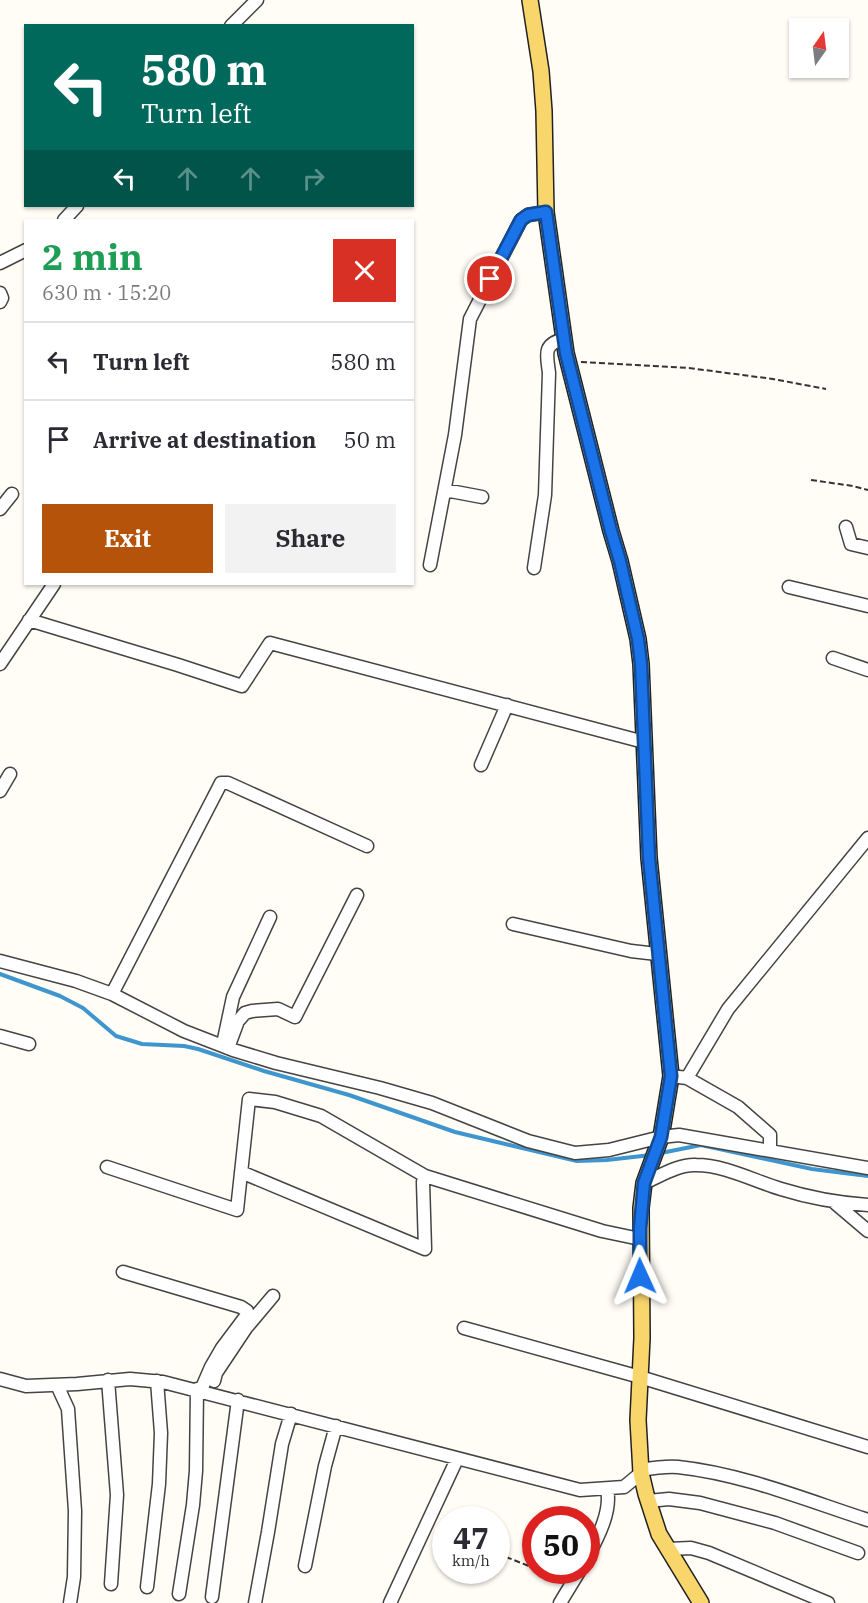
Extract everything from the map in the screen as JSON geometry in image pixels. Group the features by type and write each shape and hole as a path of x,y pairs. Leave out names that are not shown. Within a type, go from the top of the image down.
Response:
{"main road":[{"path":"530,0 541,71 546,212 568,363 620,561 638,639 641,664 649,858 671,1076 661,1137 644,1183 640,1239 642,1338 638,1420 641,1471 659,1534 701,1603"}],"street":[{"path":"233,24 257,0"},
{"path":"65,219 76,207"},
{"path":"430,565 456,424 470,319 521,220 528,215 546,212"},
{"path":"0,263 24,251"},
{"path":"0,293 2,298 0,302"},
{"path":"534,568 545,495 549,373 547,355 549,345 564,339"},
{"path":"445,490 482,497"},
{"path":"0,509 12,494"},
{"path":"846,527 851,544 868,548"},
{"path":"0,664 53,585"},
{"path":"789,586 868,606"},
{"path":"29,620 242,686 270,643 644,742"},
{"path":"832,658 868,670"},
{"path":"481,765 507,705"},
{"path":"0,791 10,774"},
{"path":"112,994 220,783 228,783 367,846"},
{"path":"687,1078 728,1010 868,838"},
{"path":"225,1047 238,1021 245,1013 278,1009 295,1017 357,895"},
{"path":"225,1047 233,997 270,917"},
{"path":"513,924 631,951 657,954"},
{"path":"0,961 76,981 112,994 184,1031 225,1047 276,1064 380,1088 432,1103 528,1141 575,1153 609,1150 661,1137 679,1135 868,1168"},
{"path":"0,1036 29,1044"},
{"path":"671,1076 687,1078 738,1107 771,1135 770,1150"},
{"path":"107,1167 237,1210 249,1099 275,1102 321,1116 425,1176 602,1230 640,1239"},
{"path":"644,1183 694,1164 725,1169 783,1190 835,1203 868,1205"},
{"path":"241,1172 425,1249 423,1182 425,1176"},
{"path":"835,1203 868,1231"},
{"path":"123,1272 241,1307 247,1311 246,1316 211,1367 202,1391 193,1505 179,1594"},
{"path":"202,1391 240,1337 273,1296"},
{"path":"464,1328 640,1377 868,1446"},
{"path":"0,1379 26,1386 130,1379 157,1381 238,1400 580,1490 624,1487 641,1471 678,1467 773,1488 868,1520"},
{"path":"108,1380 117,1495 111,1584"},
{"path":"147,1587 159,1484 161,1433 157,1381"},
{"path":"57,1385 68,1409 75,1511 74,1577 70,1603"},
{"path":"212,1597 238,1400"},
{"path":"255,1603 282,1444 291,1414"},
{"path":"305,1566 323,1476 336,1426"},
{"path":"390,1603 457,1459"},
{"path":"600,1529 609,1497 607,1489"},
{"path":"648,1502 669,1499 700,1503 775,1523 858,1553"},
{"path":"668,1549 691,1548 709,1553 828,1603"},
{"path":"560,1603 572,1584"}],"path":[{"path":"568,363 594,362 689,368 773,379 826,389"},
{"path":"811,480 868,490"}],"waterway":[{"path":"0,974 60,996 83,1008 116,1036 142,1044 198,1049 264,1071 349,1095 455,1132 577,1161 651,1155"},
{"path":"661,1153 701,1145 812,1169 868,1176"}],"route":[{"path":"490,279 521,220 528,215 546,212 566,353 638,639 649,858 671,1076 661,1137 644,1183 640,1228 640,1276"}]}
